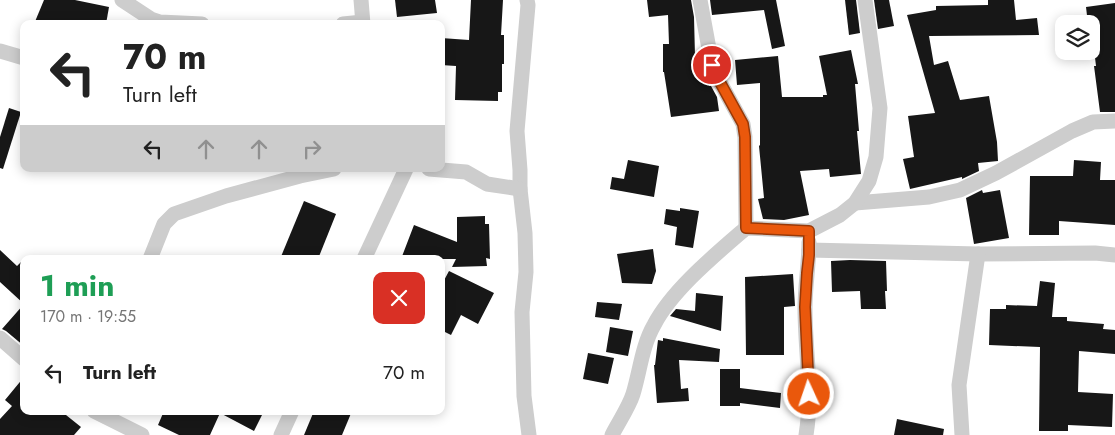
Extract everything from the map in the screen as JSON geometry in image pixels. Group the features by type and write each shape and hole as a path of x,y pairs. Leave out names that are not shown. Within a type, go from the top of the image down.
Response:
{"street":[{"path":"122,0 151,20"},
{"path":"361,0 363,20"},
{"path":"527,0 517,131 520,189 525,233 526,272 522,312 524,396 528,435"},
{"path":"700,0 712,65 743,124 745,137 746,228"},
{"path":"612,435 632,397 645,345 654,324 670,300 696,274 746,228 809,231 840,215 855,202 869,181 876,157 880,108 865,0"},
{"path":"0,51 20,57"},
{"path":"855,202 929,197 960,190 996,173 1072,131 1093,122 1115,121"},
{"path":"445,170 466,172 487,184 520,189"},
{"path":"152,255 164,224 174,214 226,196 319,172"},
{"path":"366,255 405,172"},
{"path":"806,435 809,406 805,307 809,231"},
{"path":"809,250 978,254 1095,253 1115,256"},
{"path":"962,435 960,385 978,254"},
{"path":"0,338 20,356"},
{"path":"101,415 142,435"},
{"path":"281,435 290,415"}],"building":[{"path":"44,0 75,0 109,7 107,20 36,20"},
{"path":"395,0 435,0 437,13 397,17"},
{"path":"471,0 503,0 501,35 504,35 504,64 502,64 502,92 498,92 498,101 455,100 456,66 445,65 445,38 469,40"},
{"path":"647,0 691,0 694,17 695,56 701,56 709,86 711,86 717,97 719,111 671,117 663,72 663,44 669,44 668,15 649,17"},
{"path":"710,0 776,0 785,46 772,49 764,10 712,15"},
{"path":"845,0 856,0 860,33 849,35"},
{"path":"874,0 889,0 894,26 878,29"},
{"path":"988,0 1014,0 1016,20 1037,18 1039,35 929,36 934,65 948,61 960,100 989,96 997,142 998,161 978,163 979,171 962,179 962,177 910,189 903,159 914,157 908,116 935,113 907,15 936,10 936,6 988,5"},
{"path":"1115,3 1115,112 1100,112 1094,66 1096,66 1095,60 1100,60 1100,15 1087,15 1086,7"},
{"path":"851,50 858,84 855,84 861,174 830,177 829,169 800,171 809,215 784,220 763,219 758,199 764,198 759,146 760,83 737,85 735,60 778,56 782,97 823,97 823,95 827,95 819,56"},
{"path":"9,108 20,112 3,169 0,168 0,137"},
{"path":"628,160 659,166 654,197 610,189 612,177 624,179"},
{"path":"1074,160 1101,162 1100,180 1115,180 1115,225 1059,221 1059,235 1029,235 1030,176 1073,176"},
{"path":"982,190 983,193 1000,190 1009,238 974,244 966,198"},
{"path":"304,201 336,214 320,255 282,255"},
{"path":"680,208 699,211 693,248 675,245 677,227 664,224 666,209 680,211"},
{"path":"485,216 485,224 489,224 490,259 486,258 487,266 452,267 456,259 445,259 445,255 403,255 414,225 457,242 457,217"},
{"path":"653,249 656,271 652,284 622,283 617,254"},
{"path":"0,250 17,266 20,263 20,300 0,282"},
{"path":"831,261 886,261 886,309 861,309 860,291 832,292"},
{"path":"449,271 494,293 478,324 461,315 451,335 445,332 445,278"},
{"path":"793,274 795,306 784,307 784,355 746,355 745,277"},
{"path":"1040,281 1055,283 1052,317 1067,317 1067,321 1104,324 1103,329 1115,330 1115,354 1079,351 1078,392 1113,394 1112,427 1068,425 1068,431 1039,431 1040,347 989,345 990,309 1006,309 1006,305 1037,306"},
{"path":"696,293 723,296 721,331 670,316 676,309 695,311"},
{"path":"597,302 622,304 619,320 595,317"},
{"path":"20,309 20,343 2,329"},
{"path":"610,327 633,331 628,356 606,352"},
{"path":"663,338 720,349 719,362 679,360 681,389 688,388 689,401 657,403 654,365 658,340 663,341"},
{"path":"588,353 614,358 608,384 583,379"},
{"path":"720,369 740,369 740,388 781,393 780,408 740,403 740,406 720,406"},
{"path":"20,382 20,415 66,415 81,427 74,435 0,435 0,419 12,406 5,400"},
{"path":"162,415 219,415 210,435 179,435 158,425"},
{"path":"224,415 262,415 254,431"},
{"path":"312,415 350,415 342,435 304,435"},
{"path":"897,419 944,429 943,435 894,435"}],"route":[{"path":"712,65 743,124 745,137 746,228 809,231 805,307 809,394"}]}
